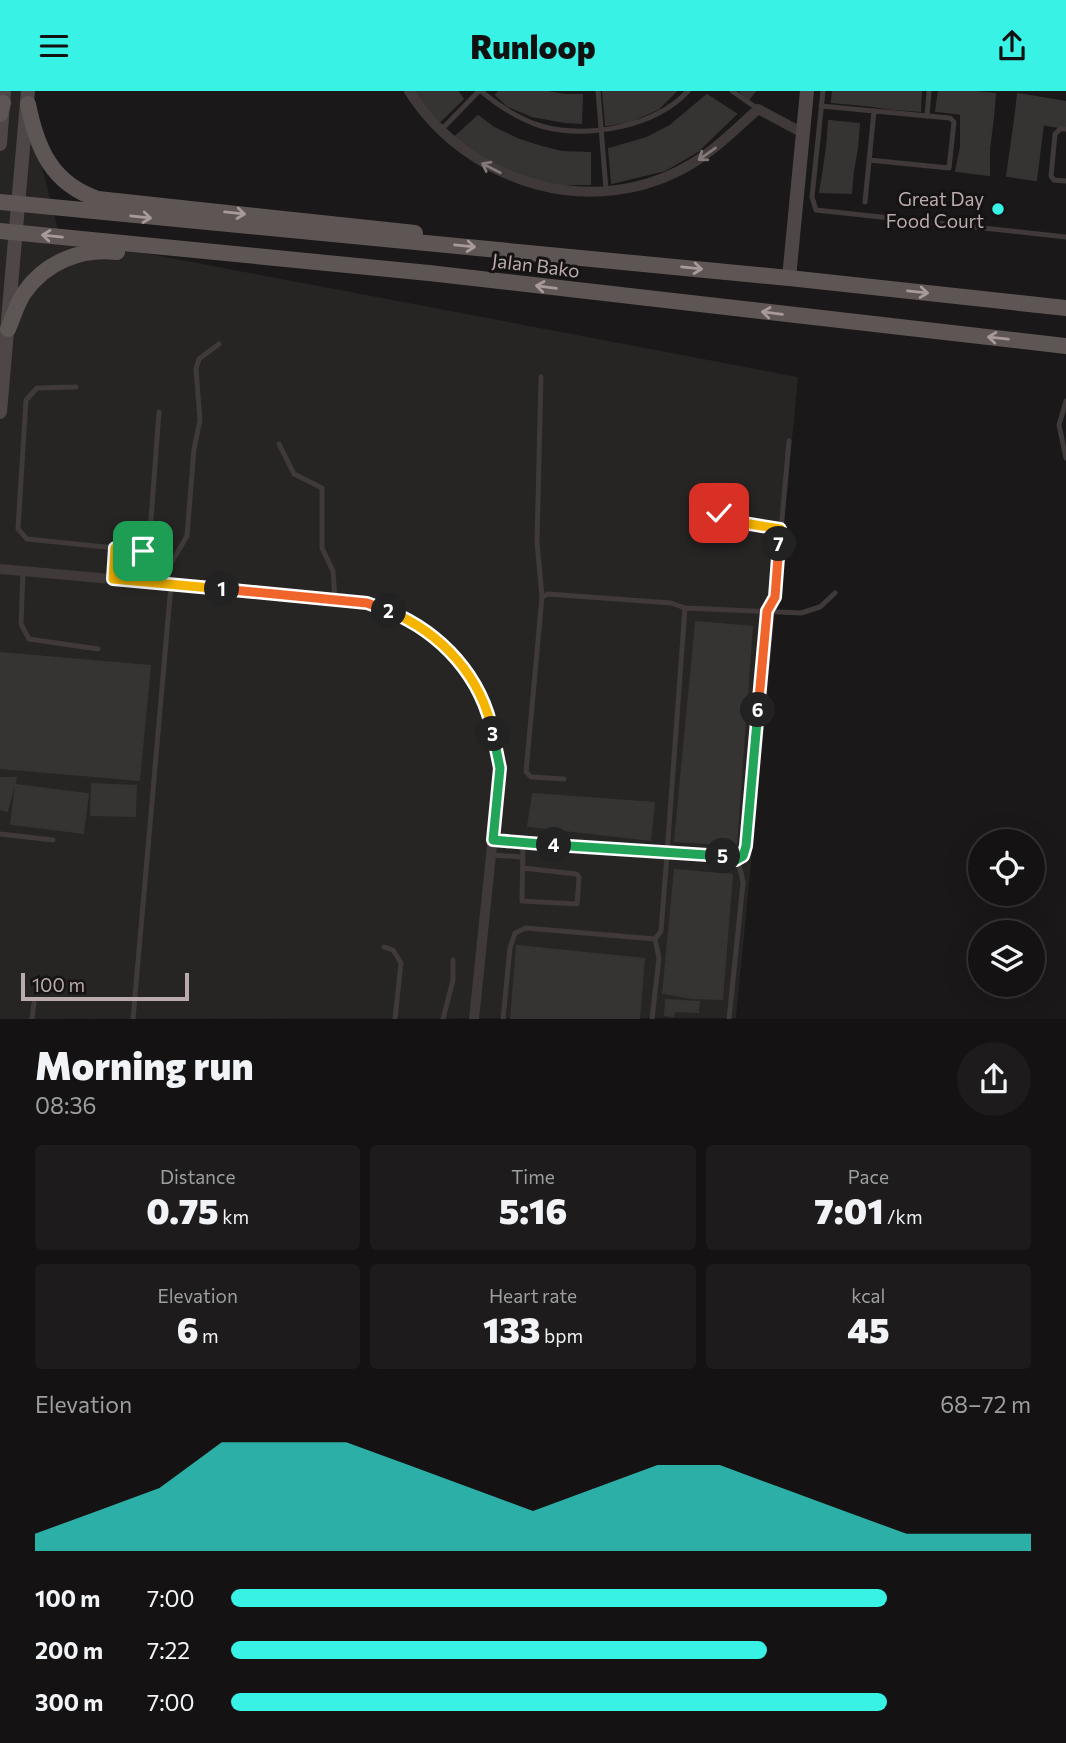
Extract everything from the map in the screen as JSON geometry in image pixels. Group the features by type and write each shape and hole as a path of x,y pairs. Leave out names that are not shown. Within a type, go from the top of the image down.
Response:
{"main road":[{"path":"789,278 807,91"},
{"path":"0,412 21,204 28,97"},
{"path":"28,97 37,144 51,167 81,193 98,199 411,231 429,242"},
{"path":"0,144 3,103"},
{"name":"Jalan Bako","path":"0,202 320,235 429,242 1066,308"},
{"name":"Jalan Bako","path":"0,231 429,274 1066,346"},
{"path":"8,329 23,293 45,271 56,263 89,251 407,279 429,274"}],"street":[{"path":"409,91 439,132 484,165 526,182 563,189 629,189 691,164 720,144 758,109 803,133"},
{"path":"0,569 367,603 401,616 430,633 469,671 489,714 500,768 474,1019"}],"lane":[{"path":"439,132 480,91 510,113 538,125 563,130 601,129 652,116 688,91"},
{"path":"598,91 606,190"},
{"path":"732,91 758,109"},
{"path":"813,207 822,91"},
{"path":"927,116 929,91"},
{"path":"821,106 950,118 954,122 949,168 869,160"},
{"path":"865,202 874,111"},
{"path":"1066,129 1060,129 1055,134 1051,176 1054,180 1066,181"},
{"path":"796,205 864,217 1066,237"},
{"path":"133,1019 171,585 167,570 187,536 194,449 200,420 197,369 199,359 219,344"},
{"path":"541,377 537,542 542,597 526,772 531,777 564,779"},
{"path":"76,387 37,388 26,400 18,529 27,539 143,551 149,547 159,412"},
{"path":"1066,401 1059,425 1066,458"},
{"path":"736,860 743,856 746,846 767,611 775,597 789,440"},
{"path":"279,444 294,474 322,488 321,548 333,571 335,600"},
{"path":"719,505 720,519 728,523 780,529"},
{"path":"113,579 115,548"},
{"path":"23,571 22,624 29,639 98,649"},
{"path":"542,597 548,594 671,603 685,608 801,614 820,607 835,593"},
{"path":"503,1019 510,948 515,933 526,928 655,939 662,932 685,608"},
{"path":"0,834 53,840"},
{"path":"493,840 729,857 736,860 743,883 729,1019"},
{"path":"523,842 522,857 523,901 577,904 579,877 576,874 523,868"},
{"path":"491,855 522,857"},
{"path":"652,1019 659,958 655,939"},
{"path":"384,947 393,950 401,963 395,1019"},
{"path":"443,1019 453,980 453,960"},
{"path":"32,1019 34,1003"}],"shaded area":[{"path":"0,91 22,91 60,237 798,377 736,1018 0,1019"}],"building":[{"path":"415,91 431,91 419,99"},
{"path":"431,91 449,91 427,108 419,99"},
{"path":"449,91 457,91 463,99 439,122 427,108"},
{"path":"499,91 522,91 508,106 496,95"},
{"path":"522,91 547,92 532,116 508,106"},
{"path":"603,91 676,91 658,109 628,122 606,125"},
{"path":"740,91 755,91 747,101"},
{"path":"833,91 865,91 864,105 832,102"},
{"path":"865,91 894,91 894,109 864,105"},
{"path":"894,91 921,91 920,111 894,109"},
{"path":"939,91 964,91 961,114 936,111"},
{"path":"964,91 995,94 993,118 961,114"},
{"path":"547,92 566,95 565,122 532,116"},
{"path":"1018,94 1066,102 1066,128 1015,120"},
{"path":"566,95 582,95 581,123 565,122"},
{"path":"707,95 736,114 698,151 665,170 612,183 609,149 647,138 670,126"},
{"path":"961,114 993,118 989,149 961,147"},
{"path":"478,116 494,128 478,161 454,138"},
{"path":"1015,120 1043,124 1036,180 1007,176"},
{"path":"829,121 859,124 857,148 827,147"},
{"path":"494,128 517,139 506,168 478,161"},
{"path":"517,139 538,146 531,178 506,168"},
{"path":"538,146 562,152 562,184 531,178"},
{"path":"827,147 857,148 853,171 824,168"},
{"path":"961,147 989,149 989,175 956,171"},
{"path":"562,152 590,153 590,184 562,184"},
{"path":"824,168 853,171 851,193 820,192"},
{"path":"696,622 752,627 736,845 675,841"},
{"path":"0,653 150,666 139,780 0,768"},
{"path":"0,778 16,778 7,811 0,809"},
{"path":"92,784 136,786 135,816 91,815"},
{"path":"16,785 88,794 83,833 11,824"},
{"path":"533,794 654,803 650,840 528,826"},
{"path":"675,870 732,875 722,999 663,993"},
{"path":"517,946 644,959 639,1019 511,1019"},
{"path":"666,1000 699,1002 698,1012 674,1011 673,1016 665,1015"}],"place":[{"name":"Great Day Food Court","path":"998,209"}],"route":[{"path":"143,551 115,548 113,579 367,603 401,616 430,633 469,671 489,714 500,768 493,840 729,857 736,860 743,856 746,846 767,611 775,597 780,529 728,523 720,519 719,513"}]}
